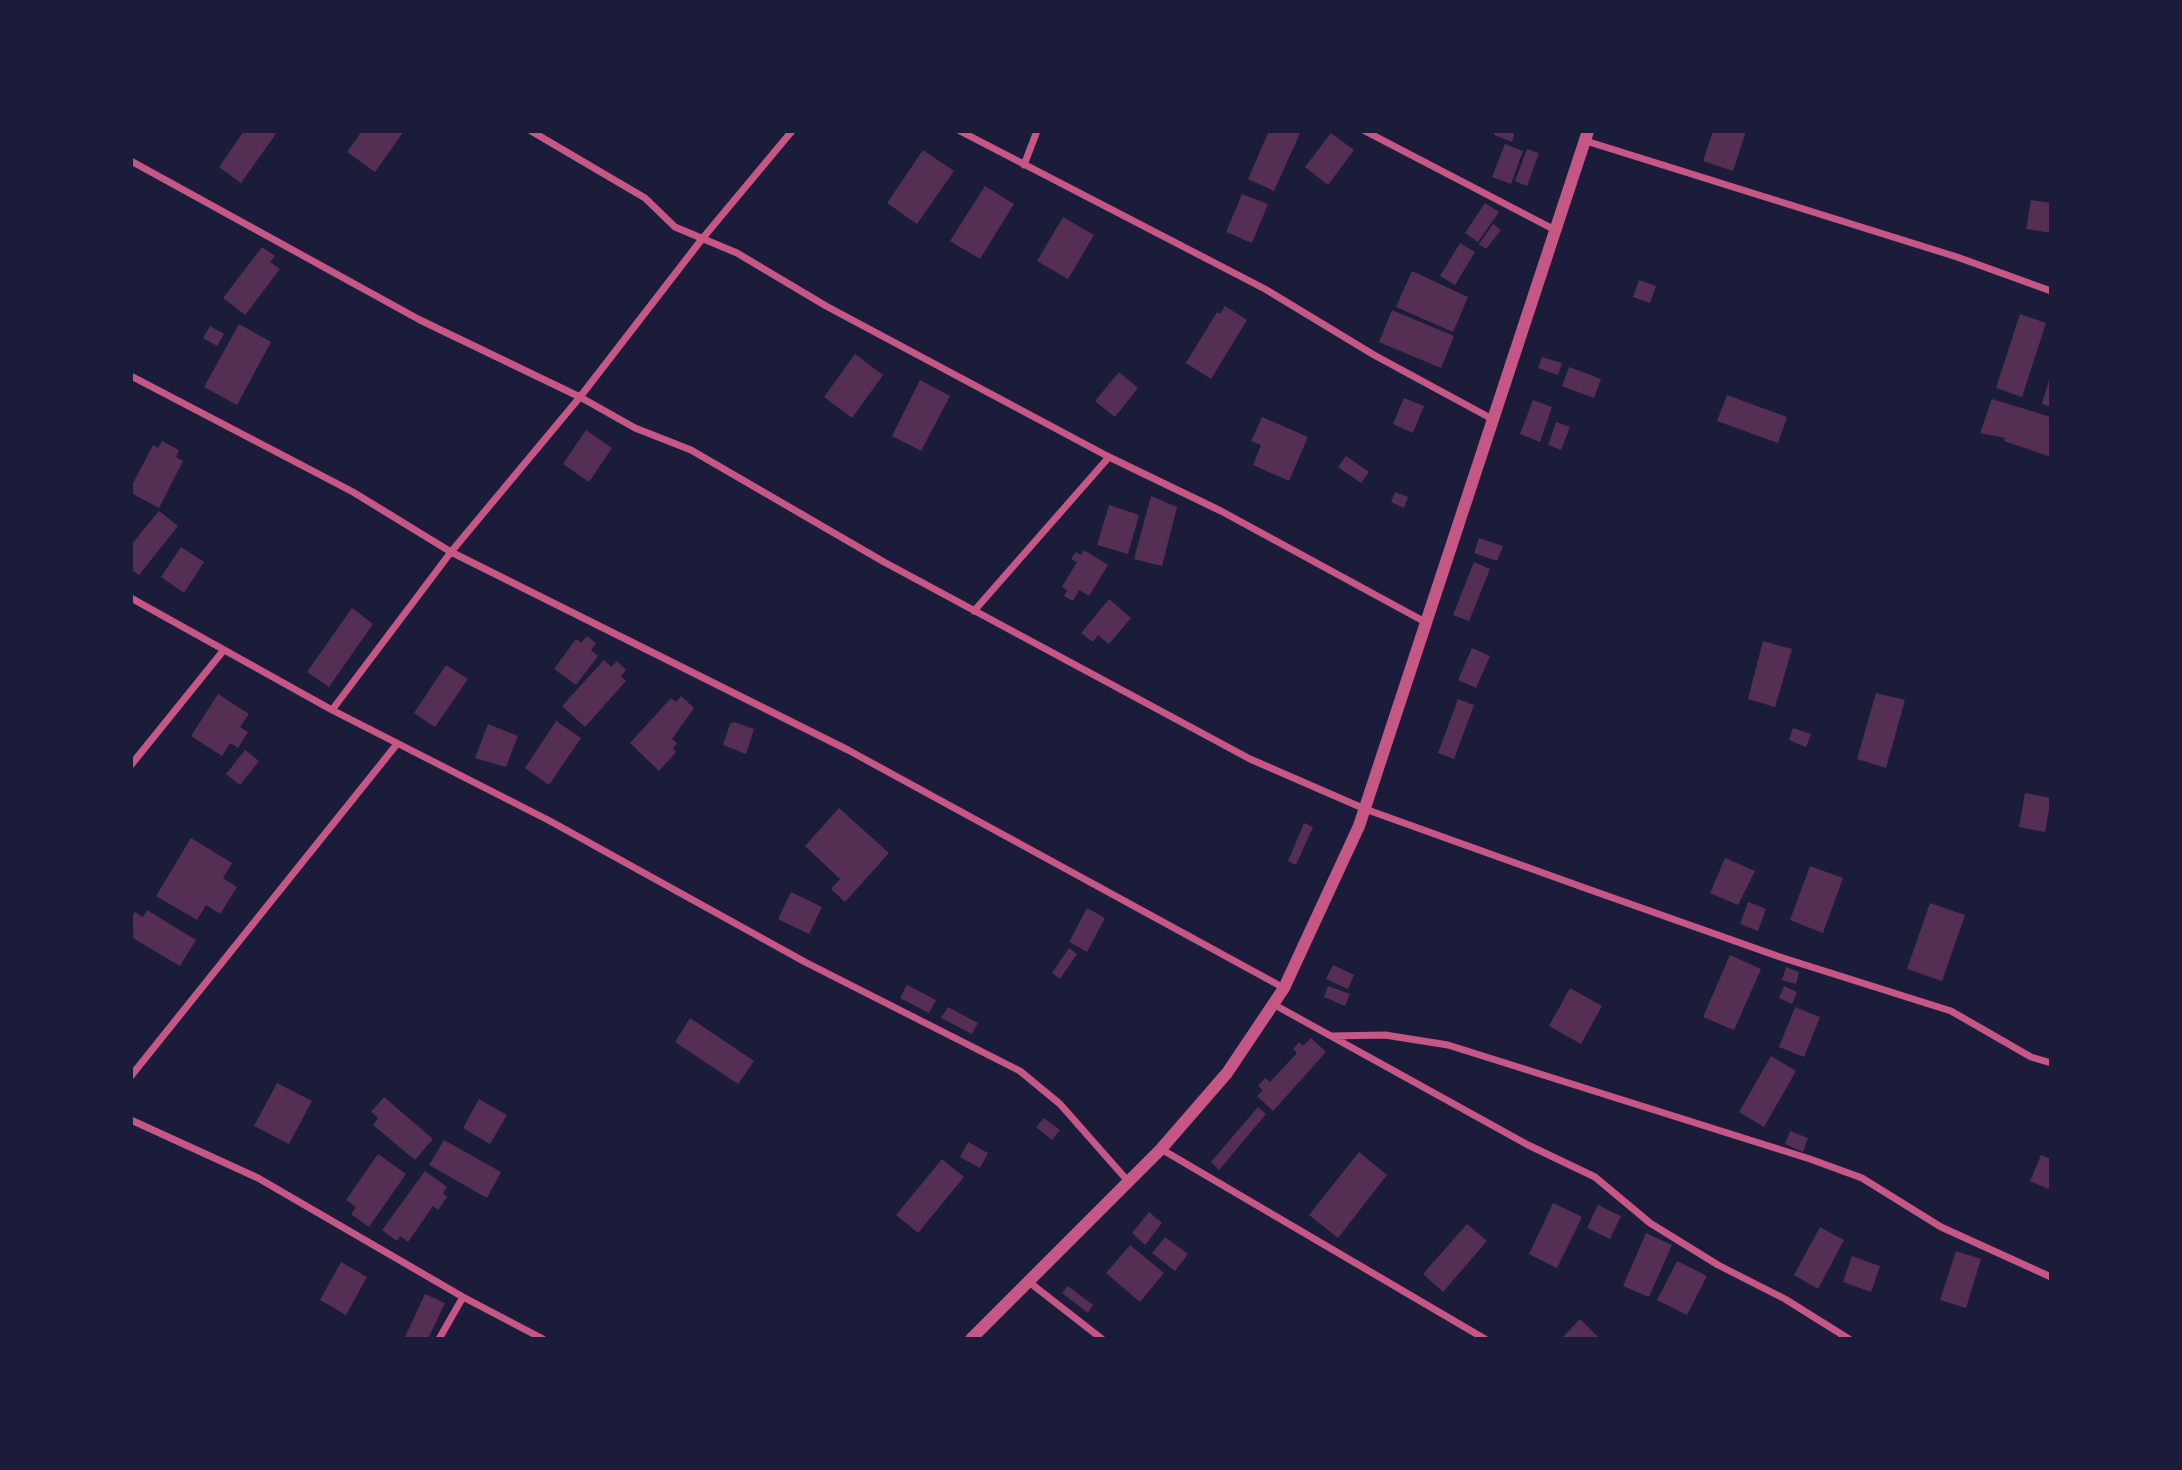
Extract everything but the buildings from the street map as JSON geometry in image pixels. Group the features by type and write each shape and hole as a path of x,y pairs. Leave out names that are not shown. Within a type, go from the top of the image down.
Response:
{"street":[{"path":"531,131 645,198 675,227 737,253 826,306 1110,457 1221,511 1428,624"},
{"path":"332,710 451,552 580,397 702,239 792,131"},
{"path":"960,131 1265,289 1374,355 1494,420"},
{"path":"1024,165 1037,131"},
{"path":"1365,131 1558,231"},
{"path":"971,1339 1126,1180 1161,1149 1227,1073 1284,988 1365,809 1558,231 1587,136 1957,257 2051,291"},
{"path":"131,161 420,320 580,397 635,428 691,450 974,611 1250,759 1365,809 1780,957 1951,1011 2031,1057 2051,1063"},
{"path":"131,376 353,492 451,552 848,750 1284,988"},
{"path":"974,611 1110,457"},
{"path":"131,598 332,710 550,821 805,962 1020,1071 1060,1104 1126,1180"},
{"path":"131,765 223,651"},
{"path":"131,1076 397,744"},
{"path":"1273,1004 1505,1133 1595,1177 1650,1223 1718,1265 1785,1299 1849,1339"},
{"path":"1332,1036 1385,1035 1448,1045 1810,1159 1862,1178 1941,1227 2051,1277"},
{"path":"131,1120 258,1178 463,1297 544,1339"},
{"path":"1161,1149 1485,1339"},
{"path":"1029,1282 1102,1339"},
{"path":"439,1339 463,1297"}]}
